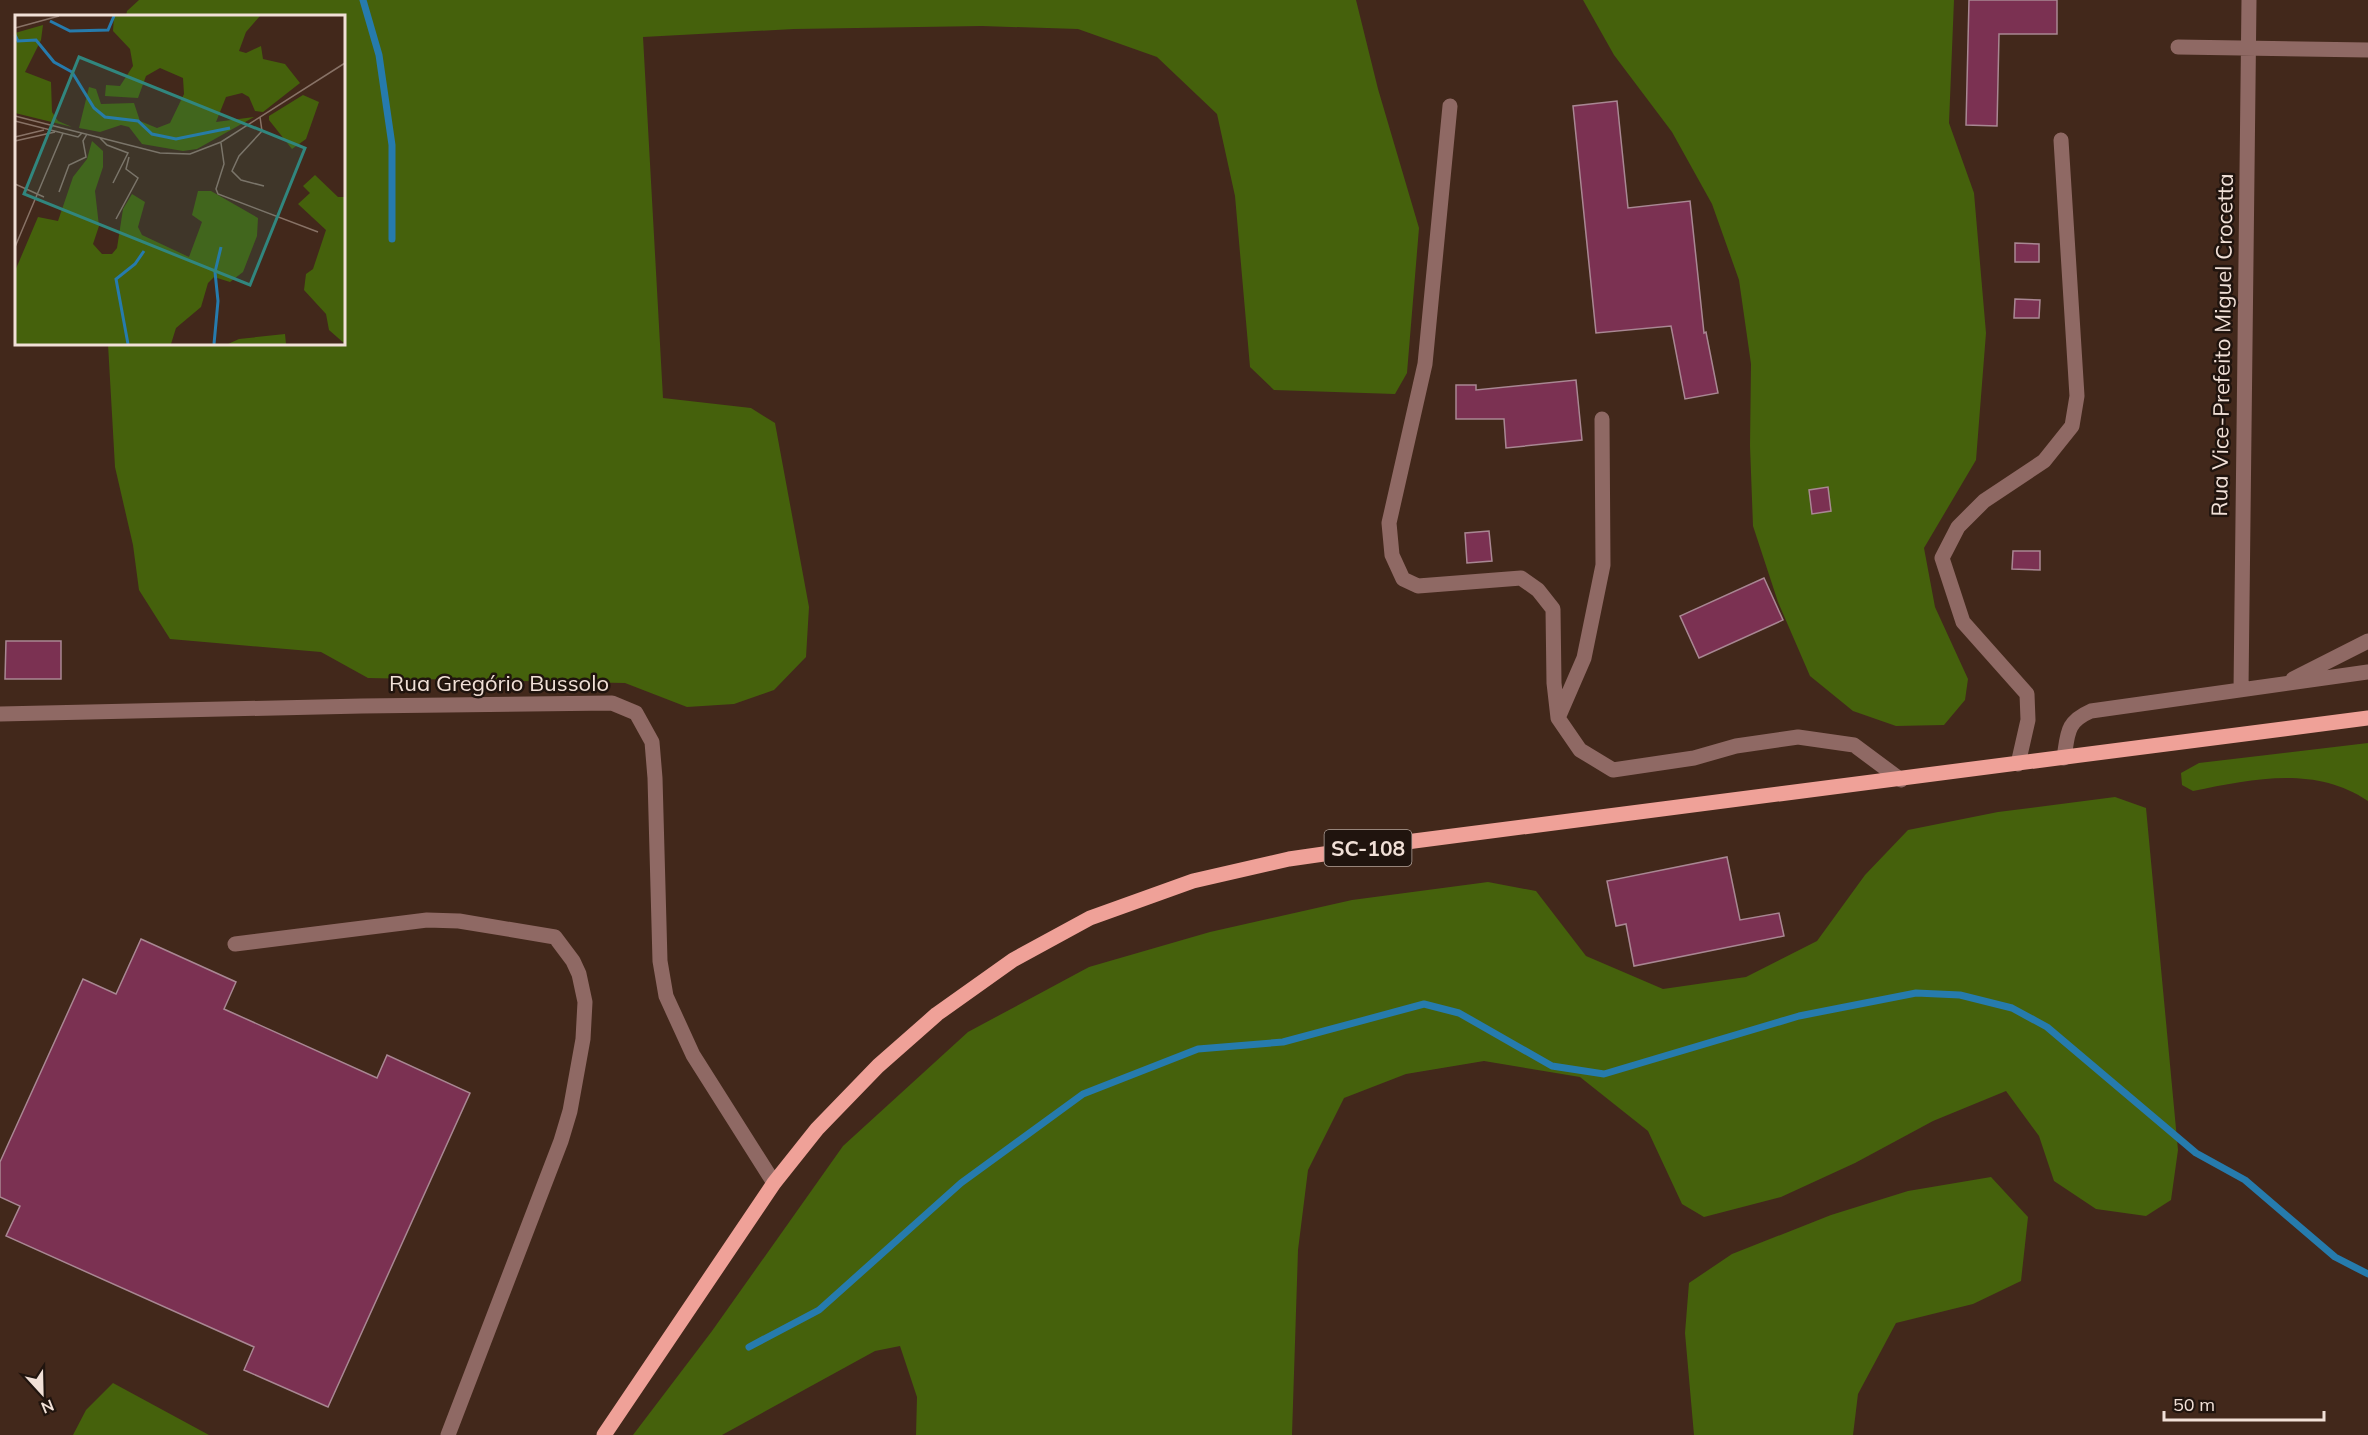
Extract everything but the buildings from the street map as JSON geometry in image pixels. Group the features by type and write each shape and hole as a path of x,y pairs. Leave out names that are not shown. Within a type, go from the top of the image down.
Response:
{"main road":[{"name":"SC-108","path":"604,1435 774,1183 817,1129 878,1066 938,1014 1012,960 1090,918 1193,881 1289,859 2368,718"}],"street":[{"name":"Rua Vice-Prefeito Miguel Crocetta","path":"2241,690 2249,0"},
{"path":"2178,47 2368,50"},
{"path":"1450,106 1425,364 1389,523 1392,555 1403,579 1418,586 1521,578 1538,590 1553,609 1554,683 1558,718 1580,750 1613,770 1694,758 1736,746 1798,737 1854,745 1901,780"},
{"path":"2018,764 2028,720 2027,694 1964,622 1942,558 1958,527 1984,501 2044,461 2072,426 2077,396 2061,140"},
{"path":"1558,718 1584,658 1604,565 1602,419"},
{"path":"2282,684 2368,641"},
{"path":"2064,758 2069,727 2078,717 2091,711 2368,672"},
{"name":"Rua Gregório Bussolo","path":"0,714 612,703 636,714 652,742 660,961 666,996 693,1055 774,1183"},
{"path":"235,944 427,920 459,921 555,937 565,949 579,974 585,1002 583,1039 566,1127 448,1435"}],"green space":[{"path":"139,0 1356,0 1378,89 1419,228 1407,373 1395,394 1274,390 1250,367 1235,196 1217,114 1157,57 1078,29 982,26 794,29 643,37 663,398 751,408 775,423 809,607 806,657 774,690 734,704 687,707 625,683 368,678 321,652 170,639 139,590 133,545 115,467 108,345 345,345 345,15 126,15 127,11"},
{"path":"1583,0 1954,0 1949,123 1974,193 1986,333 1976,460 1924,548 1935,607 1968,679 1965,700 1944,725 1896,726 1853,711 1810,676 1778,602 1753,526 1750,446 1751,364 1739,280 1712,204 1672,132 1614,55"},
{"path":"2368,743 2368,801 2348,790 2305,779 2260,779 2193,791 2182,785 2181,773 2199,763"},
{"path":"2115,797 2146,808 2178,1150 2171,1200 2146,1216 2096,1209 2054,1181 2039,1136 2006,1091 1933,1121 1855,1163 1781,1197 1704,1217 1682,1204 1648,1131 1580,1077 1484,1061 1406,1074 1344,1098 1308,1170 1298,1250 1292,1435 916,1435 917,1397 900,1346 875,1351 722,1435 633,1435 712,1331 843,1146 968,1032 1089,967 1210,932 1352,900 1488,882 1536,891 1586,956 1663,989 1746,977 1817,941 1865,875 1908,830 1998,812"},
{"path":"1991,1177 2028,1217 2021,1281 1973,1304 1896,1323 1858,1394 1853,1435 1694,1435 1685,1333 1689,1283 1732,1254 1831,1215 1908,1191"},
{"path":"113,1383 209,1435 73,1435 86,1410"}],"waterway":[{"path":"363,0 379,55 392,145 392,239"},
{"path":"749,1347 819,1310 961,1183 1083,1094 1198,1049 1283,1042 1424,1004 1459,1013 1552,1066 1604,1074 1799,1016 1916,993 1960,995 2012,1008 2047,1027 2196,1153 2245,1180 2335,1257 2368,1274"}]}
